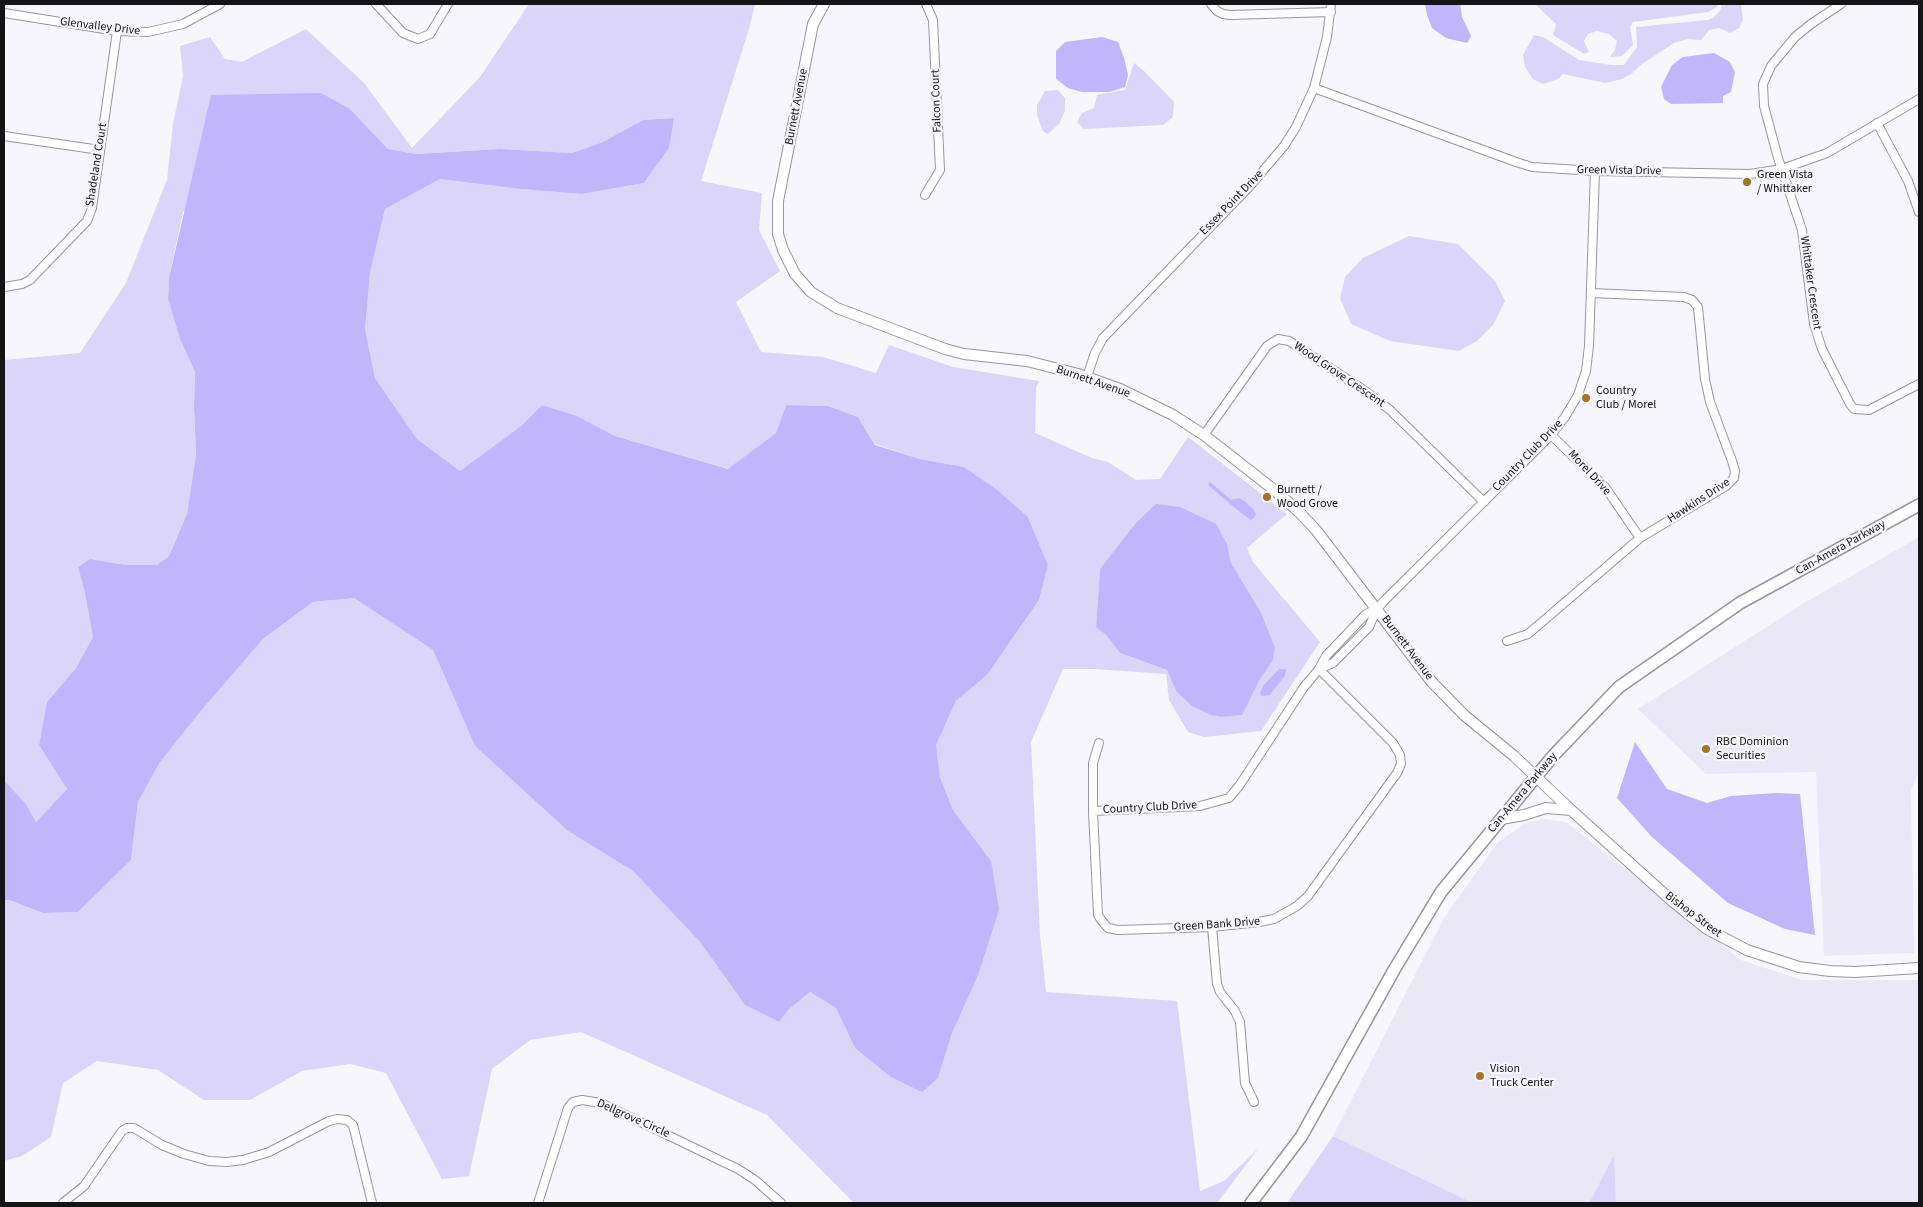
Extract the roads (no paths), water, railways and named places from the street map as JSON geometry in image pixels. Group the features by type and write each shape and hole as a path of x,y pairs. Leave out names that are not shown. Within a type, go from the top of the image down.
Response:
{"main road":[{"name":"Can-Amera Parkway","path":"1251,1203 1302,1137 1394,970 1441,892 1536,777 1619,687 1740,603 1919,505"}],"street":[{"name":"Glenvalley Drive","path":"4,13 117,31 148,32 184,24 220,4"},
{"path":"376,4 403,33 418,39 430,34 448,4"},
{"name":"Burnett Avenue","path":"824,4 813,24 778,201 778,234 783,250 795,274 811,292 837,308 945,349 964,354 1028,361 1087,377 1143,399 1204,435 1278,493 1299,512 1316,530 1431,681 1464,715 1514,756 1536,777"},
{"name":"Falcon Court","path":"925,195 940,170 933,28 926,4"},
{"path":"1211,4 1217,11 1230,15 1331,8"},
{"name":"Whittaker Crescent","path":"1841,4 1795,37 1766,74 1764,106 1782,170 1802,230 1814,324 1822,349 1850,404 1854,409 1869,410 1919,384"},
{"name":"Essex Point Drive","path":"1087,377 1095,353 1103,338 1250,186 1280,152 1296,126 1314,88 1321,64 1331,8"},
{"name":"Shadeland Court","path":"4,288 30,280 87,221 92,208 117,31"},
{"name":"Green Vista Drive","path":"1314,88 1516,162 1532,166 1562,170 1750,174 1782,170 1827,153 1919,99"},
{"path":"1877,123 1908,181 1919,212"},
{"path":"4,136 100,150"},
{"name":"Country Club Drive","path":"1093,811 1200,806 1229,798 1319,669 1326,656 1366,614 1377,609 1551,435 1565,417 1578,395 1586,371 1589,346 1595,171"},
{"name":"Hawkins Drive","path":"1507,641 1528,634 1640,538 1726,486 1734,478 1735,470 1710,402 1705,379 1698,307 1692,300 1684,296 1591,293"},
{"name":"Wood Grove Crescent","path":"1204,435 1267,346 1278,339 1289,341 1365,391 1390,410 1484,502"},
{"name":"Morel Drive","path":"1551,435 1605,487 1640,538"},
{"name":"Country Club Drive","path":"1319,669 1333,663 1370,627 1377,609"},
{"name":"Green Bank Drive","path":"1099,744 1093,762 1093,811 1098,915 1108,928 1118,930 1212,927 1274,919 1297,906 1308,896 1397,773 1401,764 1400,755 1393,743 1319,669"},
{"name":"Bishop Street","path":"1536,777 1671,900 1707,929 1746,950 1799,967 1830,971 1855,972 1919,968"},
{"path":"1501,819 1524,815 1546,808 1571,810"},
{"path":"1212,927 1217,984 1220,992 1235,1011 1240,1022 1245,1083 1254,1102"},
{"name":"Dellgrove Circle","path":"538,1203 568,1108 573,1102 582,1100 601,1103 738,1169 755,1180 781,1203"},
{"path":"63,1203 84,1186 122,1131 127,1128 134,1128 162,1145 184,1154 209,1161 227,1162 244,1160 269,1152 329,1121 337,1119 347,1120 353,1125 372,1203"}],"place":[{"name":"Green Vista / Whittaker","path":"1747,182"},
{"name":"Country Club / Morel","path":"1586,398"},
{"name":"Burnett / Wood Grove","path":"1267,497"},
{"name":"RBC Dominion Securities","path":"1706,749"},
{"name":"Vision Truck Center","path":"1480,1076"}]}
